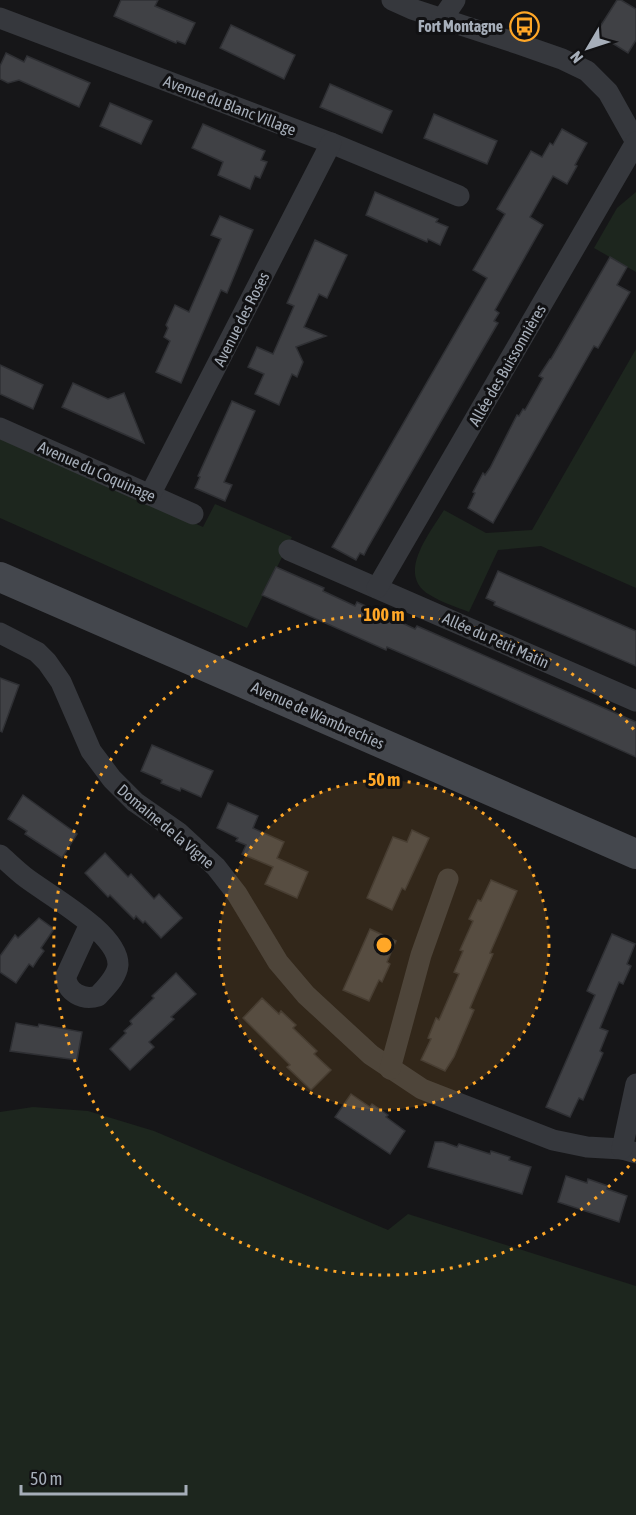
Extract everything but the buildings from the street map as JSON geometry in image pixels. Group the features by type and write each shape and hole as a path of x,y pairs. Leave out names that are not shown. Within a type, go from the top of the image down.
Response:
{"main road":[{"name":"Avenue de Wambrechies","path":"0,577 636,854"}],"street":[{"path":"392,0 519,44 587,71 608,92 636,142"},
{"path":"442,19 455,0"},
{"name":"Avenue du Blanc Village","path":"0,18 331,143 459,196"},
{"name":"Allée des Buissonnières","path":"377,588 636,142"},
{"name":"Avenue des Roses","path":"150,495 331,143"},
{"name":"Avenue du Coquinage","path":"0,428 193,514"},
{"name":"Allée du Petit Matin","path":"289,550 636,701"},
{"name":"Domaine de la Vigne","path":"0,633 37,652 47,662 61,682 91,751 111,779 135,801 184,837 216,867 237,894 278,962 299,987 355,1041 390,1069 429,1092 553,1140 578,1146 629,1151 636,1084"},
{"path":"0,855 23,876 90,924"},
{"path":"390,1069 421,955 448,879"}],"shaded area":[{"path":"636,192 636,272 594,248 617,208"},
{"path":"636,349 636,588 541,546 498,550 469,612 434,598 420,587 415,577 415,565 424,542 444,510 486,533 532,530"},
{"path":"0,437 203,527 215,504 292,537 247,628 0,518"},
{"path":"33,1107 88,1111 154,1131 388,1230 408,1214 636,1286 636,1515 0,1515 0,1112"}],"place":[{"name":"Fort Montagne","path":"524,26"}]}
